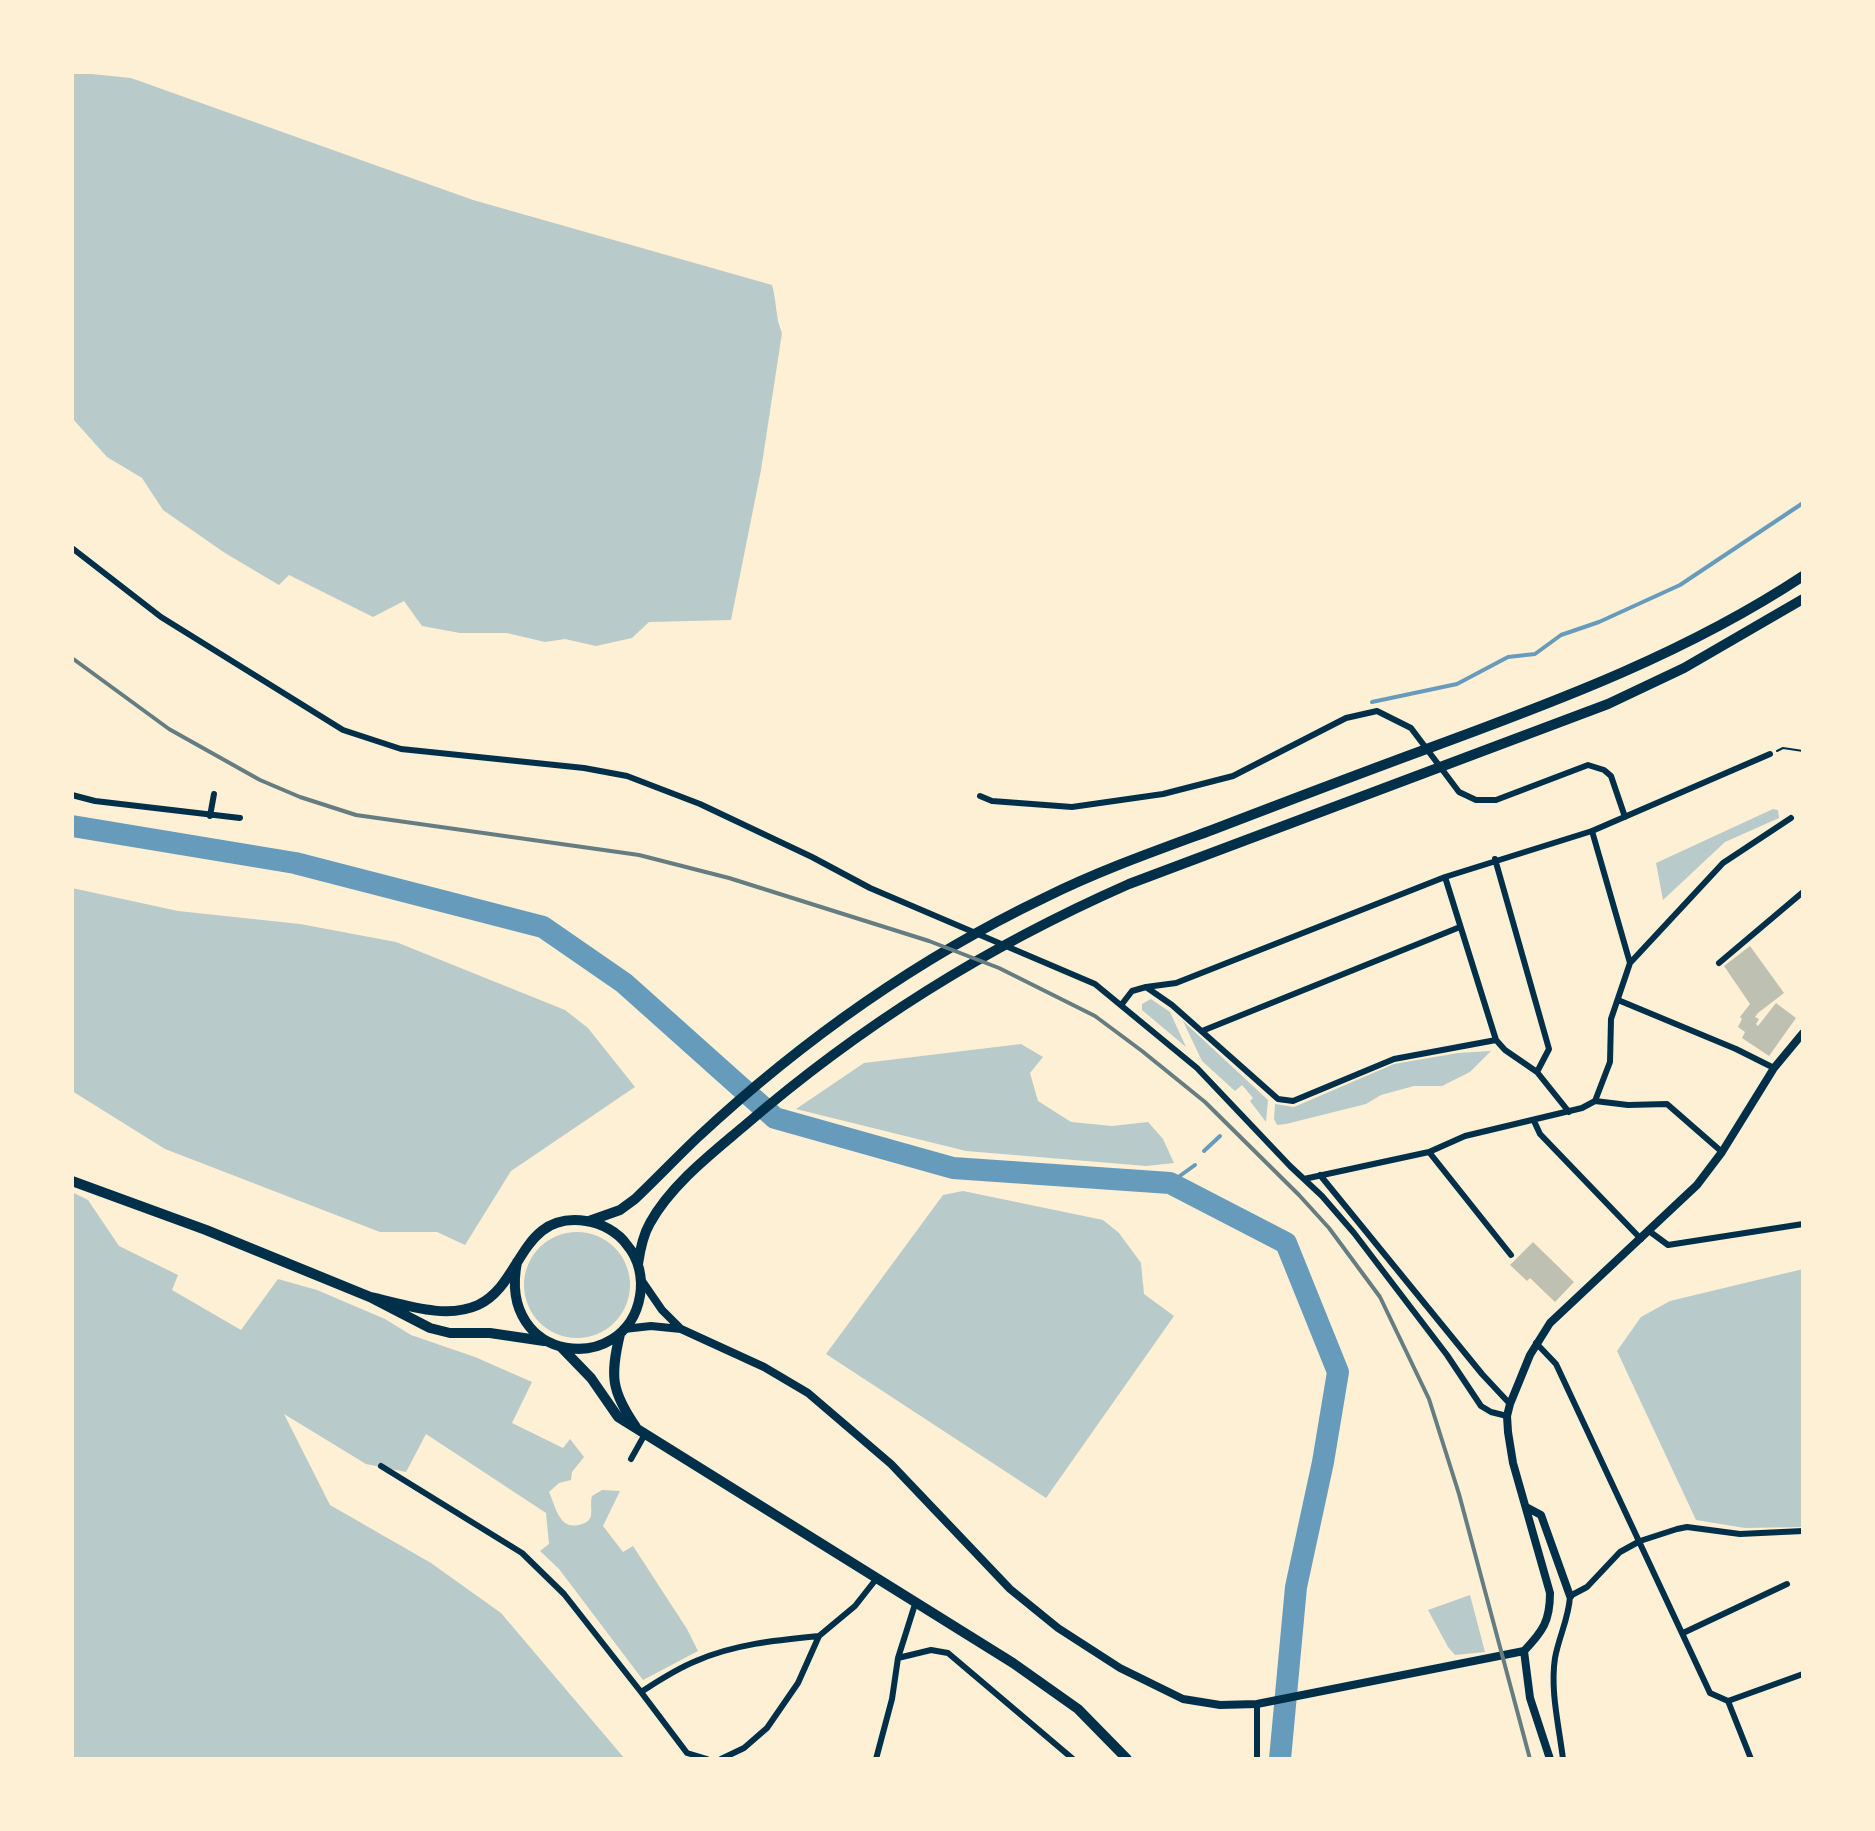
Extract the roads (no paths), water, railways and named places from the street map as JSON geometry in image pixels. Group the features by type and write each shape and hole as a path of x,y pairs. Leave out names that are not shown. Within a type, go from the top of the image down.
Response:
{"main road":[{"path":"589,1221 627,1206 783,1063 833,1024 922,965 1045,897 1127,862 1560,699 1636,667 1707,633 1803,576"},
{"path":"638,1264 649,1225 658,1210 692,1174 802,1077 891,1012 984,955 1056,916 1129,884 1608,704 1684,668 1803,599"},
{"path":"72,1181 206,1230 370,1297 437,1330 490,1333 546,1341 561,1347 590,1348 622,1331"},
{"path":"370,1297 441,1311 470,1308 494,1294 527,1244 543,1229 566,1221 589,1221 603,1226 621,1238 638,1264 641,1280 636,1310 622,1331 613,1363 613,1379 619,1400 642,1431"},
{"path":"517,1262 513,1285 517,1304 528,1326 546,1341"},
{"path":"561,1347 591,1378 618,1417 1013,1663 1078,1709 1127,1759"}],"street":[{"path":"72,548 161,617 343,730 401,749 584,768 627,776 700,804 870,888 1095,984 1197,1068 1304,1179 1354,1233 1447,1355 1481,1406 1507,1416"},
{"path":"980,796 992,801 1072,807 1163,794 1233,776 1346,718 1377,711 1411,728 1459,792 1476,800 1496,800 1588,765 1611,776 1625,817"},
{"path":"1122,1004 1132,991 1176,983 1445,877 1592,831 1770,754"},
{"path":"210,816 214,794"},
{"path":"72,795 95,801 240,818"},
{"path":"1595,1101 1610,1062 1611,1019 1630,963 1723,863 1791,818"},
{"path":"1592,831 1630,963"},
{"path":"1495,859 1549,1049 1537,1072"},
{"path":"1445,877 1496,1040 1537,1072 1569,1112"},
{"path":"1719,963 1803,892"},
{"path":"1796,898 1803,906"},
{"path":"1202,1031 1460,927"},
{"path":"1146,987 1202,1031 1278,1099 1293,1101 1394,1059 1496,1040"},
{"path":"1618,1000 1774,1068"},
{"path":"622,1331 651,1326 681,1329 764,1367 808,1393 891,1464 1010,1589 1081,1643 1120,1668 1183,1699 1220,1705 1257,1704 1524,1651 1540,1634 1550,1614 1550,1593 1513,1463 1507,1416 1536,1343 1550,1323 1697,1185 1722,1152 1774,1068 1803,1033"},
{"path":"1304,1179 1429,1152 1465,1136 1569,1112 1595,1101 1628,1105 1667,1104 1722,1152"},
{"path":"1534,1121 1540,1134 1641,1239"},
{"path":"1429,1152 1511,1255"},
{"path":"1320,1175 1510,1404"},
{"path":"1649,1231 1668,1245 1803,1224"},
{"path":"641,1280 662,1310 681,1329"},
{"path":"1536,1343 1556,1364 1710,1693 1728,1701 1803,1674"},
{"path":"631,1459 642,1431"},
{"path":"381,1466 522,1553 564,1594 687,1753 707,1759"},
{"path":"1526,1507 1541,1515 1570,1596 1569,1614 1555,1656 1554,1671 1563,1759"},
{"path":"1570,1596 1587,1587 1620,1552 1640,1541 1687,1527 1740,1534 1803,1531"},
{"path":"721,1759 744,1748 767,1728 798,1683 819,1636 855,1606 878,1577"},
{"path":"1683,1633 1787,1584"},
{"path":"876,1759 892,1699 898,1658 916,1601"},
{"path":"641,1692 691,1662 711,1655 758,1643 819,1636"},
{"path":"898,1658 931,1650 948,1653 1073,1759"},
{"path":"1524,1651 1530,1698 1550,1759"},
{"path":"1728,1701 1751,1759"},
{"path":"1257,1704 1257,1759"}],"waterway":[{"path":"1372,702 1457,684 1508,657 1535,654 1561,635 1599,622 1680,585 1803,503"},
{"path":"72,826 295,863 543,927 624,983 775,1118 953,1168 1170,1183 1286,1243 1338,1372 1323,1462 1296,1587 1280,1759"},
{"path":"1204,1151 1220,1136"},
{"path":"1170,1183 1195,1165"}],"railway":[{"path":"72,658 169,729 260,780 300,797 356,815 639,855 729,878 929,941 999,968 1095,1016 1142,1051 1205,1102 1299,1195 1329,1228 1380,1297 1429,1399 1459,1494 1530,1759"}]}
